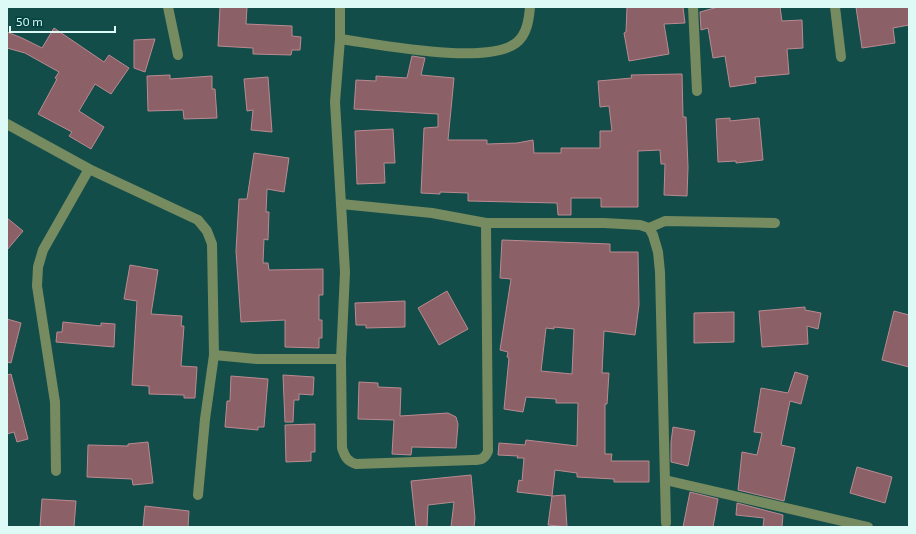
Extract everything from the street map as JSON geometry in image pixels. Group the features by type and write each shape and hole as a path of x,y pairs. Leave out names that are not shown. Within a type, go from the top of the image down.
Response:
{"street":[{"path":"168,7 178,55"},
{"path":"340,7 340,39 335,102 345,272 341,359 342,448 344,456 348,461 356,464 473,460 485,458 488,451 486,223"},
{"path":"340,39 456,53 482,53 505,49 516,43 525,33 530,7"},
{"path":"693,7 697,91"},
{"path":"835,7 841,57"},
{"path":"7,124 89,169 198,220 207,231 212,244 214,355 205,419 198,495"},
{"path":"56,471 55,402 37,286 38,267 44,250 89,169"},
{"path":"341,204 432,213 486,223 604,223 640,225 649,228 653,235 658,252 660,272 666,523"},
{"path":"649,228 665,221 774,223"},
{"path":"214,355 257,359 341,359"},
{"path":"665,480 868,527"}],"building":[{"path":"220,7 247,7 246,24 292,26 292,36 301,37 300,50 292,50 291,55 253,54 253,48 218,46"},
{"path":"627,7 683,7 685,23 664,24 669,54 629,61 624,33 626,32"},
{"path":"718,7 780,7 782,21 802,20 803,48 787,49 789,74 755,77 756,83 730,87 725,56 713,58 708,28 701,30 700,12"},
{"path":"856,7 909,7 909,25 893,28 895,43 862,48"},
{"path":"54,28 104,62 109,55 129,68 111,94 95,84 79,111 104,127 91,149 69,136 72,132 38,114 57,79 55,78 59,72 25,53 7,48 7,32 42,48"},
{"path":"155,39 145,72 134,68 134,40"},
{"path":"412,56 425,58 421,75 454,78 448,140 487,140 487,144 517,143 533,140 534,153 561,153 561,148 600,148 600,131 612,131 609,106 600,107 598,81 632,78 631,75 682,74 683,117 686,117 688,167 687,196 664,195 665,164 661,164 660,150 638,151 638,207 601,207 601,198 571,198 571,215 558,215 557,203 468,201 468,193 421,193 424,128 438,127 438,114 354,109 356,80 376,81 376,76 407,78"},
{"path":"170,75 170,79 212,76 212,89 215,89 217,118 184,119 183,110 148,111 147,76"},
{"path":"268,77 272,132 251,130 253,110 247,111 244,79"},
{"path":"730,118 730,121 759,118 763,160 736,163 736,161 718,162 716,119"},
{"path":"393,129 395,163 384,163 385,183 357,184 355,131"},
{"path":"254,153 289,158 284,192 267,189 266,212 269,212 268,240 264,239 263,263 268,263 269,270 323,269 323,295 319,295 319,320 322,320 322,338 319,338 319,348 285,347 285,320 241,322 236,251 239,199 247,199"},
{"path":"7,218 23,231 7,250"},
{"path":"502,240 610,244 610,252 638,252 639,305 635,335 604,331 602,373 609,373 607,404 605,404 605,454 612,454 611,461 649,461 649,482 614,482 614,479 577,477 577,473 555,470 552,496 517,492 519,480 522,481 524,458 517,458 518,456 498,455 499,443 525,445 526,440 577,446 578,403 556,403 556,399 526,397 523,412 504,409 509,358 507,357 508,352 500,350 511,279 500,278","holes":["554,327 574,329 572,374 541,371 546,328 554,329"]},
{"path":"130,265 158,270 151,314 182,316 181,326 184,326 181,366 197,367 195,398 184,398 184,395 149,394 149,386 132,385 137,301 124,299"},
{"path":"447,291 468,329 439,345 418,308"},
{"path":"405,301 405,327 366,328 366,325 356,325 355,303"},
{"path":"805,307 805,310 821,313 818,329 807,326 808,344 762,347 759,311"},
{"path":"894,311 909,315 909,367 882,360"},
{"path":"734,312 734,342 694,343 694,313"},
{"path":"7,319 21,323 11,363 7,362"},
{"path":"63,322 101,326 101,323 115,324 114,347 56,342 57,332 62,332"},
{"path":"795,372 808,376 801,404 790,401 781,445 795,448 784,501 738,490 742,452 757,455 762,433 754,432 761,388 788,393"},
{"path":"11,374 28,439 17,442 14,432 7,434 7,375"},
{"path":"283,375 314,377 313,395 299,394 299,400 294,400 293,422 285,422"},
{"path":"231,376 268,379 264,427 258,427 258,430 225,427 227,401 230,401"},
{"path":"359,382 378,383 378,387 401,388 400,416 448,413 456,417 458,424 456,448 412,447 411,455 392,454 394,420 358,419"},
{"path":"315,424 315,452 311,452 311,461 286,462 285,425"},
{"path":"673,427 695,431 688,466 671,462"},
{"path":"148,442 153,483 133,485 132,479 87,477 88,445 128,446 128,444"},
{"path":"857,467 892,477 885,503 850,493"},
{"path":"471,475 475,518 474,527 451,527 454,502 428,505 427,527 416,527 411,481"},
{"path":"690,492 718,499 713,527 683,527"},
{"path":"565,495 567,527 548,525 552,496"},
{"path":"42,499 76,501 74,527 40,527"},
{"path":"737,503 783,515 782,527 763,527 764,518 736,515"},
{"path":"145,506 189,511 188,527 143,527"}]}
